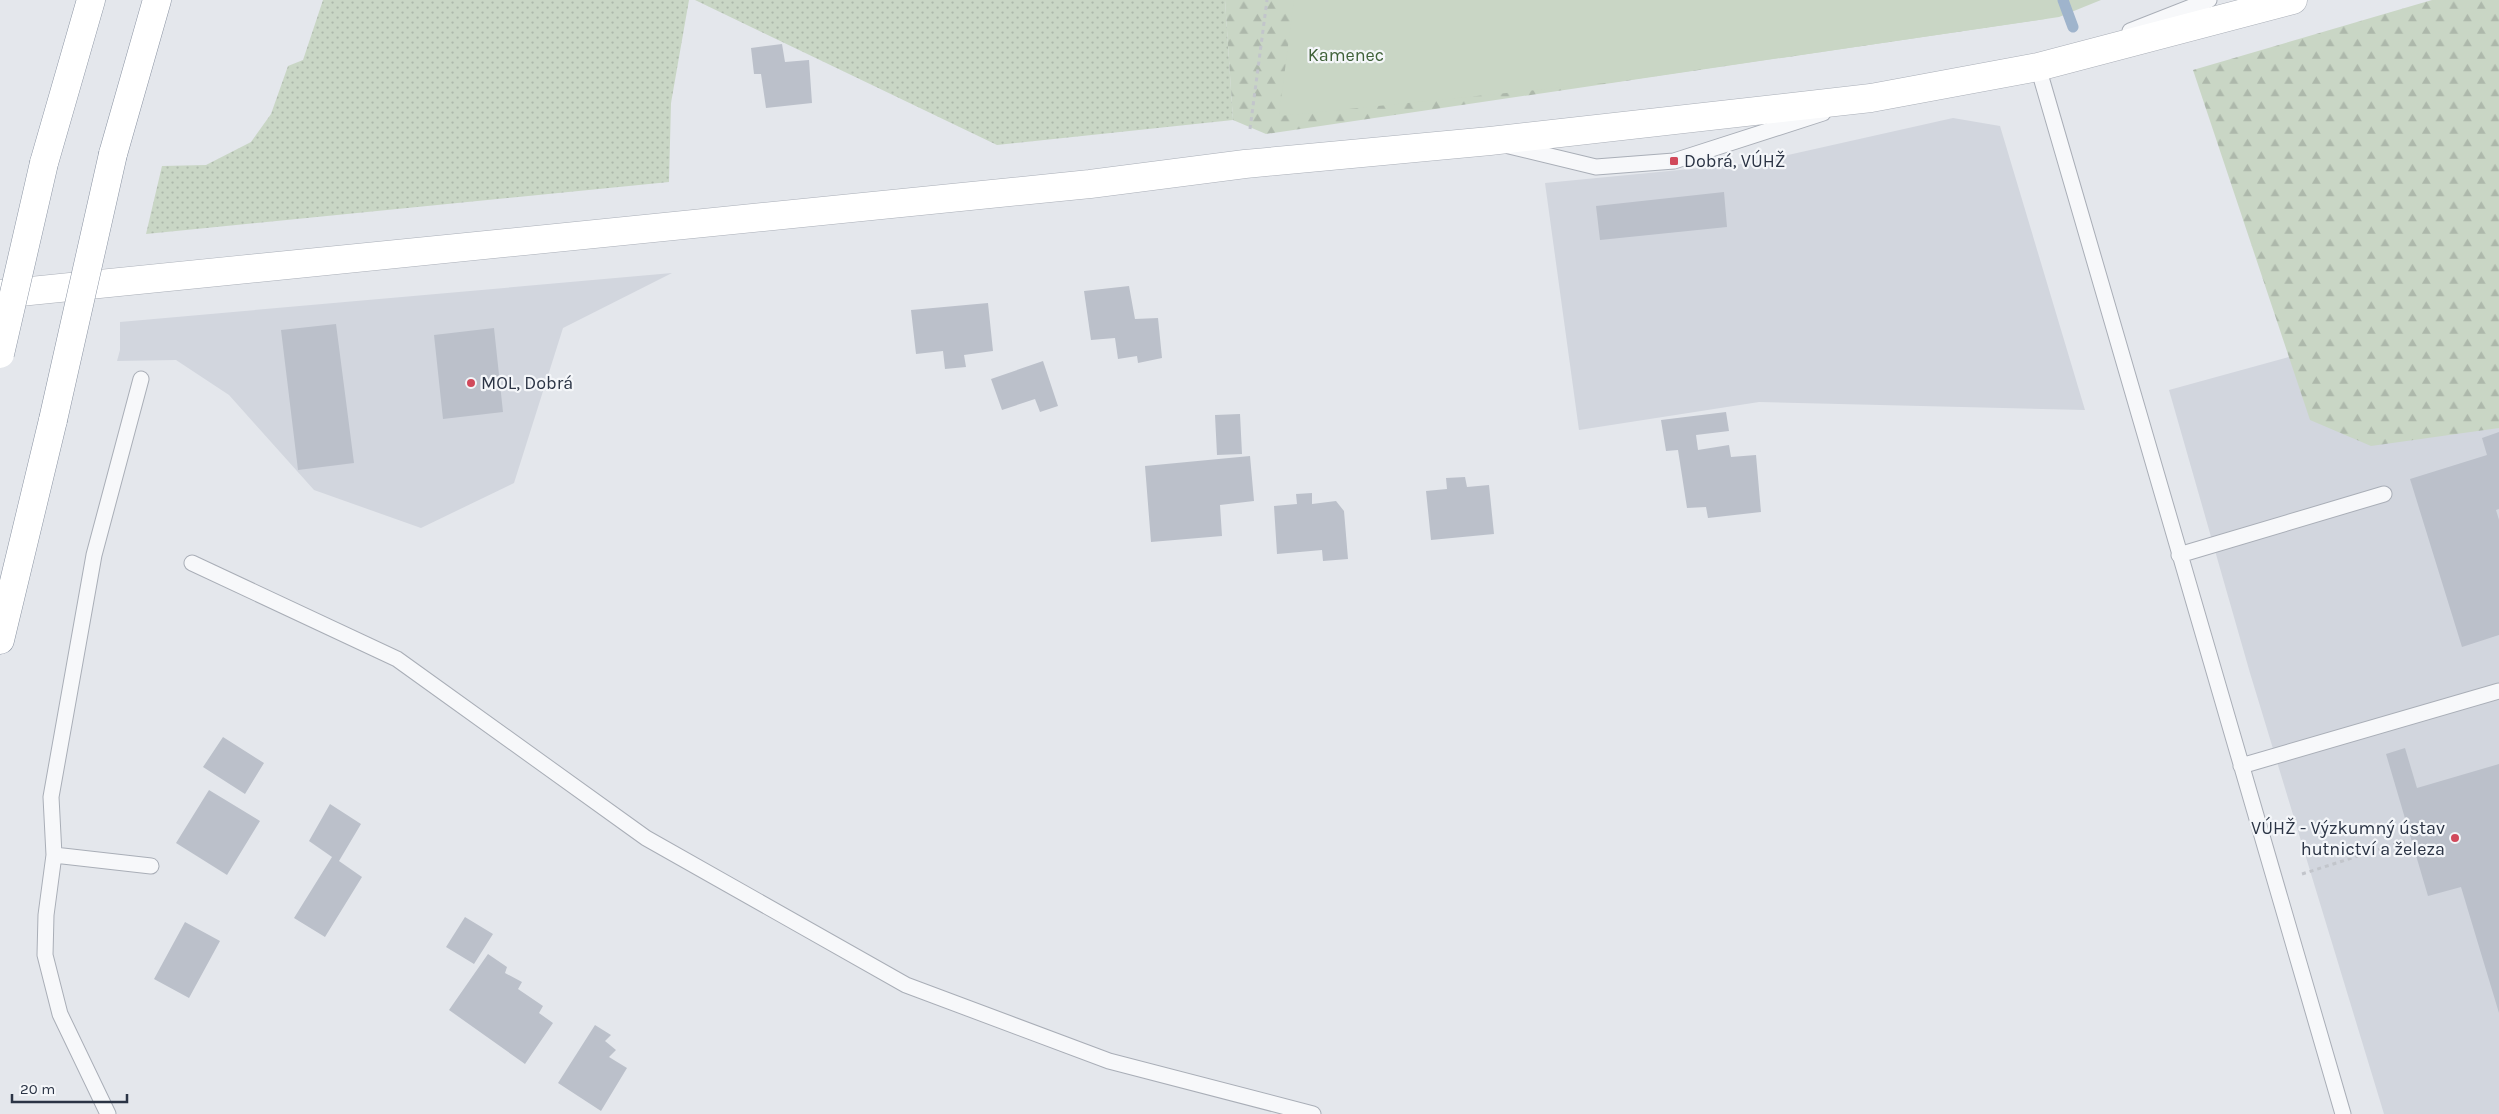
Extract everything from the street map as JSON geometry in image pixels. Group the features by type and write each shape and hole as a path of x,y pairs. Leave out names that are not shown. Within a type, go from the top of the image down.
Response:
{"main road":[{"path":"0,354 44,163 91,0"},
{"path":"0,640 53,420 113,154 157,0"},
{"path":"0,294 1090,184 1245,164 1490,141 1871,98 2038,68 2293,0"}],"lane":[{"path":"2209,0 2038,68 2343,1114"},
{"path":"1490,141 1596,167 1674,161 1871,98"},
{"path":"108,1114 60,1014 46,955 46,915 54,855 51,797 94,555 141,379"},
{"path":"2179,555 2384,494"},
{"path":"192,564 397,660 646,838 906,985 1108,1061 1313,1114"},
{"path":"2241,766 2499,691"},
{"path":"54,855 151,866"}],"path":[{"path":"1245,164 1266,0"},
{"path":"2275,882 2408,840"}],"shaded area":[{"path":"1953,118 2000,126 2085,410 1759,402 1579,430 1545,183 1752,163"},
{"path":"672,273 563,328 514,483 421,528 314,490 229,395 176,360 117,361 120,350 120,322"},
{"path":"2499,299 2499,1114 2384,1114 2250,673 2169,390"}],"green space":[{"path":"323,0 689,0 671,103 669,182 146,234 162,166 206,165 251,142 271,114 288,66 303,60"},
{"path":"695,0 1225,0 1233,120 997,145"},
{"name":"Kamenec","path":"1225,0 2091,0 2045,19 1266,134 1233,120"},
{"name":"Kamenec","path":"1294,0 2101,0 2059,17 1615,82 1279,116"},
{"path":"2432,0 2499,0 2499,428 2371,446 2310,420 2193,70"}],"building":[{"path":"782,44 785,62 809,60 812,103 766,108 761,74 754,74 751,48"},
{"path":"1724,192 1727,227 1600,240 1596,206"},
{"path":"1129,286 1135,319 1158,318 1162,358 1138,363 1137,356 1118,359 1115,338 1091,340 1084,291"},
{"path":"988,303 993,351 964,355 966,367 945,369 943,351 916,354 911,310"},
{"path":"336,324 354,463 298,470 281,330"},
{"path":"494,328 503,412 443,419 434,335"},
{"path":"1043,361 1058,406 1040,412 1035,399 1002,410 991,379"},
{"path":"1726,412 1729,431 1696,435 1698,450 1729,445 1731,457 1756,455 1761,512 1708,518 1706,507 1687,508 1678,450 1666,451 1661,420"},
{"path":"1240,414 1242,454 1217,455 1215,415"},
{"path":"2499,432 2499,509 2496,510 2499,520 2499,635 2462,647 2410,479 2487,455 2482,438"},
{"path":"1250,456 1254,501 1220,505 1222,536 1151,542 1145,466"},
{"path":"1465,477 1467,487 1489,485 1494,534 1431,540 1426,491 1447,489 1446,478"},
{"path":"1312,493 1312,504 1336,501 1344,511 1348,559 1323,561 1322,550 1277,554 1274,506 1297,504 1296,494"},
{"path":"223,737 264,763 245,794 203,767"},
{"name":"VÚHŽ - Výzkumný ústav hutnictví a železa","path":"2405,748 2417,788 2499,764 2499,1013 2461,887 2428,896 2386,754"},
{"path":"209,790 260,821 227,875 176,843"},
{"path":"330,804 361,824 339,861 362,877 325,937 294,918 332,857 309,841"},
{"path":"465,917 493,934 474,964 446,947"},
{"path":"185,922 220,941 189,998 154,979"},
{"path":"488,954 507,967 505,973 522,982 518,989 543,1006 539,1013 553,1023 525,1064 449,1010"},
{"path":"595,1025 611,1035 605,1041 616,1050 609,1057 627,1068 601,1111 558,1083"}],"waterway":[{"path":"2063,0 2073,27"}],"place":[{"name":"Dobrá, VÚHŽ","path":"1674,161"},
{"name":"MOL, Dobrá","path":"471,383"},
{"name":"VÚHŽ - Výzkumný ústav hutnictví a železa","path":"2455,838"}]}
